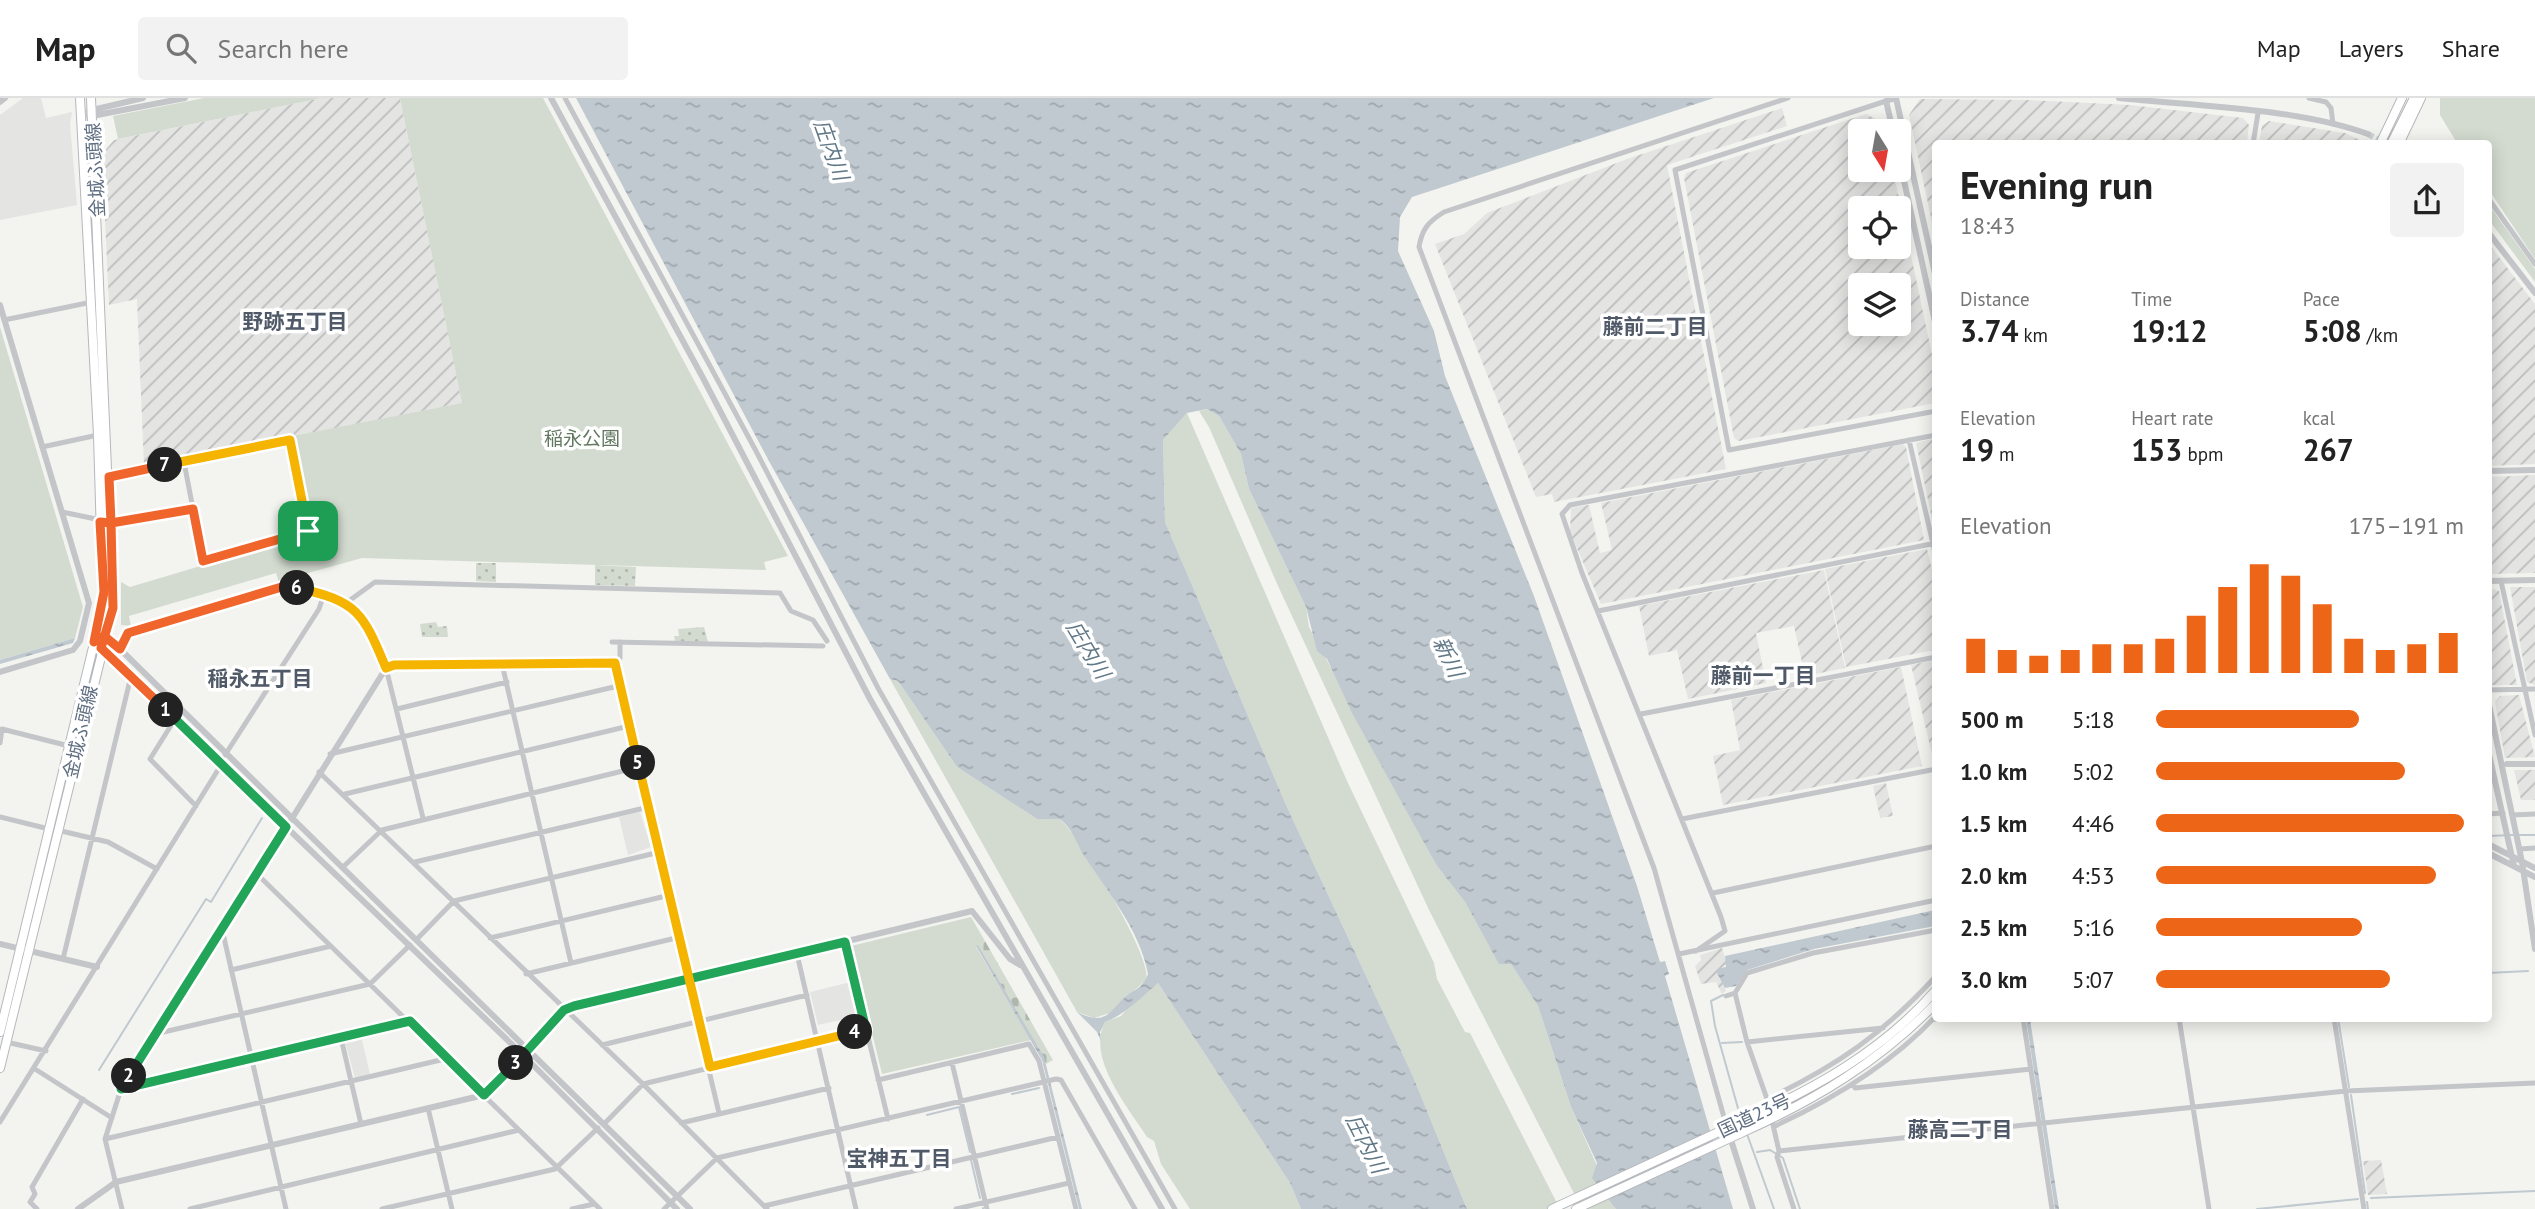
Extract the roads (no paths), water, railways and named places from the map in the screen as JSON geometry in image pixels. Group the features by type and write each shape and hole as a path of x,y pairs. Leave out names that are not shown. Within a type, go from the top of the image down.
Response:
{"main road":[{"name":"金城ふ頭線","path":"0,1068 24,950 97,645 104,592 80,98"},
{"name":"金城ふ頭線","path":"53,830 69,746 97,645 104,636 113,608 92,98"},
{"path":"2381,140 2402,98"},
{"path":"2393,140 2414,98"},
{"path":"2401,140 2421,98"},
{"path":"2377,140 2396,111"},
{"name":"金城ふ頭線","path":"0,1032 24,950"},
{"name":"国道23号","path":"1552,1209 1786,1101 1854,1062 1904,1023 1932,993"},
{"name":"国道23号","path":"1576,1209 1833,1088 1888,1048 1932,1007"}],"street":[{"path":"0,102 5,98"},
{"path":"81,115 144,98"},
{"path":"92,112 185,98"},
{"path":"551,98 703,378 870,699 1162,1209"},
{"path":"565,98 750,439 878,688 1175,1209"},
{"path":"1754,1209 1725,1129 1654,869 1419,247 1421,233 1430,221 1444,212 1788,98"},
{"path":"1932,260 1896,98 1675,170 1729,450 1932,412"},
{"path":"2119,98 2258,113 2333,124 2368,134"},
{"path":"2309,98 2326,102 2332,108 2333,124"},
{"path":"1886,101 1890,119"},
{"path":"2254,140 2258,113"},
{"path":"1905,182 1932,293"},
{"path":"2492,204 2535,264"},
{"path":"2492,237 2535,293"},
{"path":"4,320 92,302"},
{"path":"0,306 89,603 80,641 73,650 0,672"},
{"path":"42,447 98,435"},
{"path":"1696,951 1725,931 1713,892 1563,520 1565,509 1570,505 1932,436"},
{"path":"109,477 184,461 290,440 308,531 203,561 184,461"},
{"path":"1909,440 1932,535"},
{"path":"2492,471 2535,470"},
{"path":"62,512 111,523 193,509"},
{"path":"1598,611 1932,543"},
{"path":"2492,581 2535,580"},
{"path":"2501,581 2535,735"},
{"path":"346,603 375,582 780,593 791,611 813,620 825,644 612,642"},
{"path":"120,649 128,633 285,586 324,594 346,603 363,617 386,668 424,818"},
{"path":"225,755 318,609 324,594"},
{"path":"104,636 417,939 677,1209"},
{"path":"122,1209 105,1139 121,1089 386,668 394,665 615,663 620,658 620,642"},
{"path":"97,645 410,945 604,1123 690,1209"},
{"path":"1641,714 1932,658"},
{"path":"615,663 618,686 660,852 719,1113"},
{"path":"502,664 571,963"},
{"path":"62,959 131,676"},
{"path":"397,709 507,682"},
{"path":"330,754 618,686"},
{"path":"2492,690 2535,689"},
{"path":"175,719 150,759 196,807"},
{"path":"2492,719 2520,849 2535,949"},
{"path":"345,794 629,726"},
{"path":"0,743 2,729 69,746"},
{"path":"2507,764 2535,764"},
{"path":"0,1122 221,765"},
{"path":"343,867 382,830 639,767"},
{"path":"2492,767 2514,866"},
{"path":"1682,819 1932,770"},
{"path":"319,772 345,794 526,974 643,1084 766,1208 1058,1136"},
{"path":"415,863 649,807"},
{"path":"2492,814 2503,813"},
{"path":"2512,815 2535,814"},
{"path":"0,817 108,842 157,869"},
{"path":"2492,845 2535,869"},
{"path":"1713,892 1932,847"},
{"path":"2520,849 2535,849"},
{"path":"417,939 454,901 660,852"},
{"path":"2492,855 2535,877"},
{"path":"257,874 449,1058 600,1209"},
{"path":"490,938 670,895"},
{"path":"1679,954 1932,901"},
{"path":"78,1209 116,1182 484,1095 564,1010 972,911 1010,959 1022,966"},
{"path":"222,929 286,1209"},
{"path":"1726,996 1735,993 1747,973 1813,953 1932,931"},
{"path":"526,974 680,937"},
{"path":"845,942 888,1119"},
{"path":"0,944 97,967"},
{"path":"155,1034 370,984 410,945"},
{"path":"231,970 331,946"},
{"path":"797,954 856,1209"},
{"path":"1767,1100 1833,1066 1886,1028 1932,980"},
{"path":"1735,993 1747,1042 1775,1126 1778,1153 1794,1209"},
{"path":"602,1045 807,995"},
{"path":"121,1089 410,1021"},
{"path":"1775,1126 1853,1084 1898,1051 1932,1021"},
{"path":"2024,1022 2042,1124 2052,1209"},
{"path":"2180,1022 2209,1209"},
{"path":"2335,1022 2364,1209"},
{"path":"1747,1042 1886,1028"},
{"path":"604,1123 643,1084 866,1030"},
{"path":"341,1038 361,1124"},
{"path":"6,1042 46,1051"},
{"path":"878,1080 1029,1045 1047,1081 1076,1209"},
{"path":"105,1139 449,1058"},
{"path":"952,1063 987,1209"},
{"path":"35,1069 112,1118"},
{"path":"1853,1084 1855,1088 2031,1069"},
{"path":"664,1209 717,1158 1047,1081 1061,1080 1135,1209"},
{"path":"1778,1153 2346,1091 2535,1083"},
{"path":"681,1123 829,1088"},
{"path":"37,1209 30,1202 35,1194 32,1187 83,1099"},
{"path":"428,1108 452,1209"},
{"path":"382,1209 559,1167 597,1128"},
{"path":"190,1209 519,1130"},
{"path":"956,1209 1069,1182"},
{"path":"572,1209 594,1204"}],"water":[{"path":"576,98 1714,98 1412,197 1400,217 1398,251 1434,331 1445,376 1534,596 1637,886 1660,962 1665,961 1669,974 1665,976 1733,1209 1616,1209 1592,1178 1597,1163 1571,1107 1538,1006 1511,964 1499,964 1465,902 1437,866 1352,713 1327,659 1317,651 1306,607 1249,489 1241,454 1219,416 1207,409 1187,413 1163,440 1165,522 1287,807 1412,1074 1467,1209 1301,1209 1290,1183 1158,983 1126,1010 1105,1022 1100,1032 1101,1041 1097,1032 1077,1012 1096,1018 1103,1017 1145,981 1148,974 1144,958 1130,926 1064,823 1060,819 1037,819 957,767 898,681 890,679 770,463"},
{"path":"75,638 73,643 0,664 0,660"},
{"path":"1932,911 1932,927 1814,949 1747,970 1736,986 1725,988 1717,973 1719,968 1726,967 1725,956"},
{"path":"978,945 1044,1057 1082,1209 1079,1209 1042,1060 976,946"},
{"path":"2026,1022 2030,1022 2059,1209 2055,1209"}],"waterway":[{"path":"99,1070 206,899 211,902 262,818"},
{"path":"2492,836 2513,835"},
{"path":"2519,835 2535,835"},
{"path":"2492,973 2528,971"},
{"path":"1723,995 1711,1001 1715,1026 1741,1119"},
{"path":"2339,1022 2349,1087"},
{"path":"1722,1043 1742,1042"},
{"path":"1012,1094 1039,1088"},
{"path":"2351,1095 2365,1193"},
{"path":"927,1115 959,1107 970,1152"},
{"path":"1747,1134 1774,1209"},
{"path":"1757,1152 1770,1150 1783,1158 1800,1209"},
{"path":"971,1160 980,1198"},
{"path":"2371,1198 2535,1191"},
{"path":"2257,1209 2358,1199"},
{"path":"2367,1202 2368,1209"}],"tunnel":[{"path":"2368,134 2379,140"}],"district":[{"name":"野跡五丁目","path":"295,322"},
{"name":"藤前二丁目","path":"1655,327"},
{"name":"藤前一丁目","path":"1763,676"},
{"name":"稲永五丁目","path":"260,679"},
{"name":"藤高二丁目","path":"1960,1130"},
{"name":"宝神五丁目","path":"899,1159"}],"water label":[{"name":"庄内川","path":"831,150"},
{"name":"庄内川","path":"1088,650"},
{"name":"新川","path":"1448,657"},
{"name":"庄内川","path":"1366,1144"}],"park label":[{"name":"稲永公園","path":"582,438"}]}
